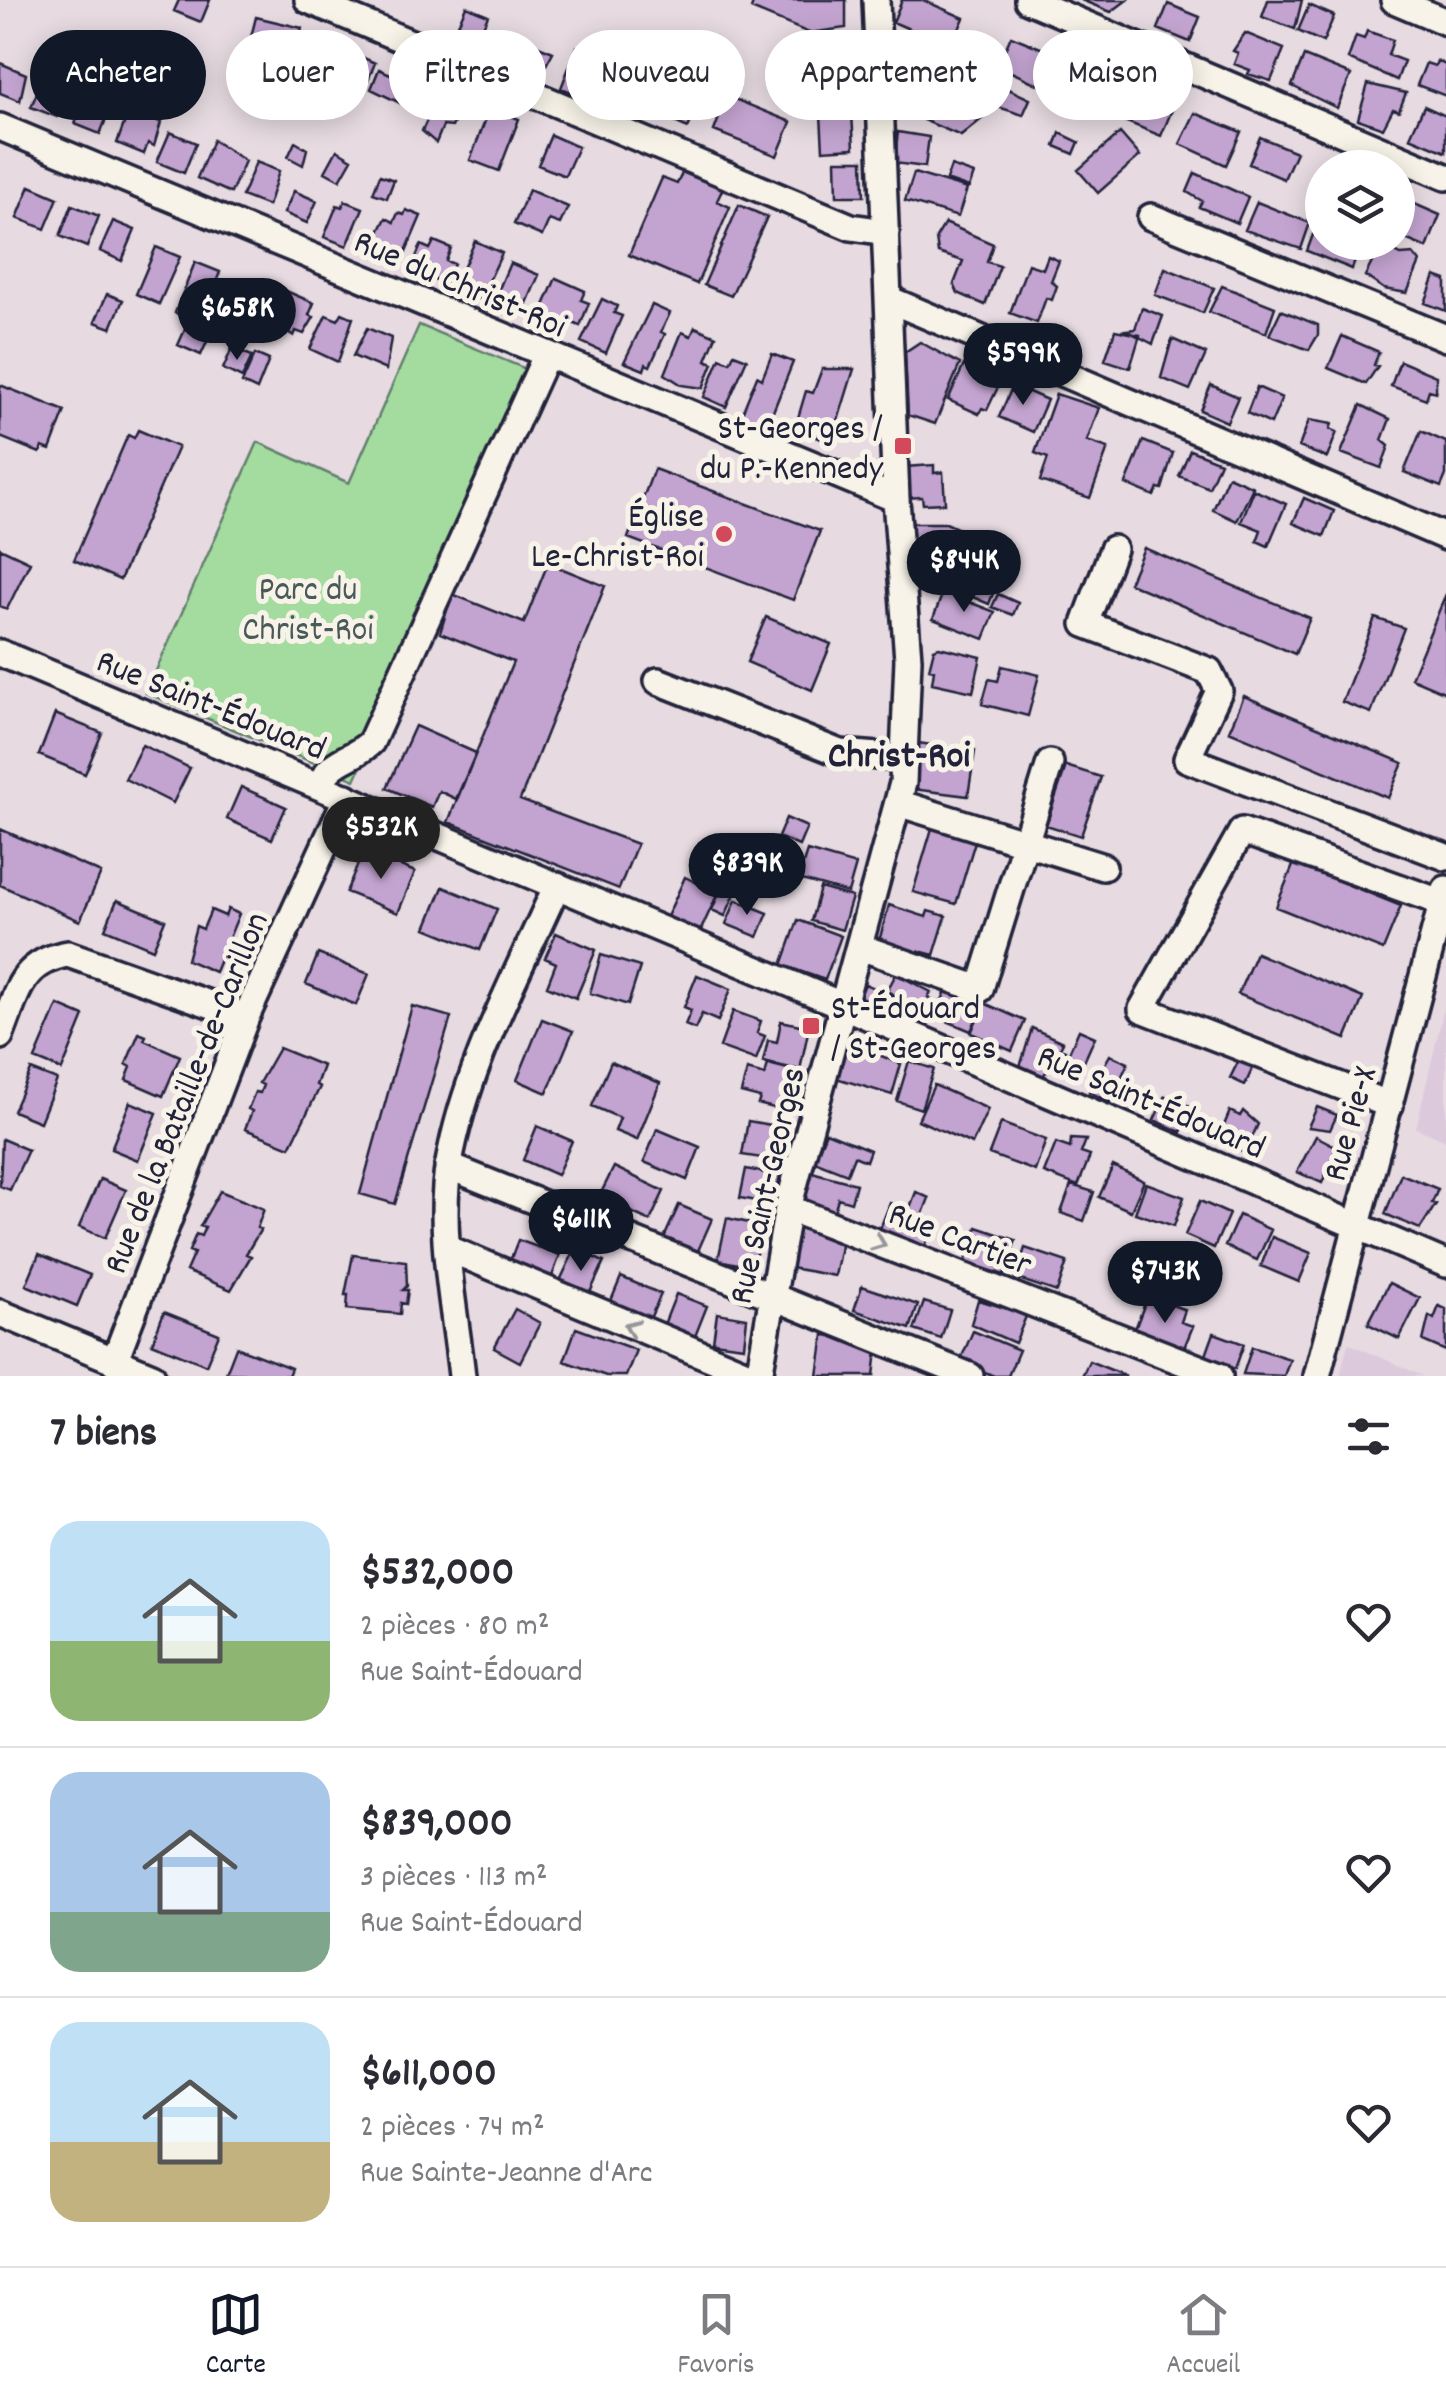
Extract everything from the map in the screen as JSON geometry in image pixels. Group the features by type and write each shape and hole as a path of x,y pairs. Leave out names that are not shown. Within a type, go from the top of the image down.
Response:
{"street":[{"path":"308,0 851,227 886,232"},
{"name":"Rue Saint-Georges","path":"757,1376 788,1208 898,803 904,758 908,660 896,499 876,0"},
{"path":"1028,0 1446,177"},
{"path":"1394,0 1446,22"},
{"name":"Rue du Christ-Roi","path":"0,127 896,499"},
{"path":"1150,217 1446,338"},
{"path":"888,300 1446,536"},
{"path":"320,785 327,768 340,758 358,755 372,742 546,356"},
{"path":"1113,549 1084,624 1209,671 1218,691 1187,760 1446,856"},
{"name":"Rue Saint-Édouard","path":"0,653 844,1006 1446,1264"},
{"path":"658,682 840,754 904,758"},
{"path":"860,948 980,988 1050,763"},
{"name":"Rue de la Bataille-de-Carillon","path":"114,1362 246,1017 347,796"},
{"path":"898,803 1103,867"},
{"path":"1390,1105 1142,1009 1242,832 1444,896"},
{"path":"462,1376 448,1249 448,1166 466,1094 557,885"},
{"name":"Rue Pie-X","path":"1317,1376 1354,1225 1438,957 1444,896"},
{"path":"0,1036 25,976 40,959 68,954 246,1017"},
{"path":"448,1166 970,1376"},
{"name":"Rue Cartier","path":"788,1208 1219,1376"},
{"path":"448,1249 757,1376"},
{"path":"0,1314 152,1376"}],"shaded area":[{"path":"1446,999 1446,1141 1416,1128"},
{"path":"1348,1343 1423,1376 1340,1376"}],"green space":[{"name":"Parc du Christ-Roi","path":"419,325 538,374 355,780 146,693 258,442 349,483"}],"building":[{"path":"179,0 210,0 201,22 174,11"},
{"path":"754,0 846,0 846,28 802,30 751,9"},
{"path":"902,0 923,0 964,18 959,30 912,30 893,22"},
{"path":"1081,0 1127,0 1111,12"},
{"path":"1268,0 1302,0 1295,29 1262,17"},
{"path":"1168,4 1200,17 1193,34 1193,30 1158,29"},
{"path":"1309,5 1334,16 1323,42 1298,31"},
{"path":"466,6 488,15 482,30 456,30"},
{"path":"256,17 302,28 302,30 253,30"},
{"path":"1367,31 1393,40 1388,55 1404,61 1397,80 1348,59 1356,36 1364,39"},
{"path":"1245,33 1284,49 1271,81 1248,74 1250,70 1234,64 1238,53 1233,51"},
{"path":"1013,37 1033,45 1033,82 1013,73"},
{"path":"1304,56 1351,75 1337,108 1292,86"},
{"path":"1437,61 1446,65 1446,96 1417,85 1426,63 1435,66"},
{"path":"0,63 26,74 20,101 0,93"},
{"path":"379,69 389,73 389,98 371,89"},
{"path":"1368,84 1406,93 1399,111 1393,109 1383,128 1358,119"},
{"path":"1013,91 1030,99 1023,115 1013,112"},
{"path":"745,103 765,111 765,120 791,122 777,156 714,131 718,120 745,120"},
{"path":"1424,106 1446,116 1446,152 1410,137"},
{"path":"1195,113 1241,132 1226,165 1180,144"},
{"path":"77,120 106,120 100,134 75,124"},
{"path":"125,120 161,122 154,146 148,143 144,154 117,143"},
{"path":"427,120 455,120 452,127 443,126 436,143 422,131"},
{"path":"485,120 519,120 499,171 470,160"},
{"path":"670,120 692,120 688,128"},
{"path":"821,120 852,120 854,148 823,150"},
{"path":"923,120 980,120 961,136"},
{"path":"1122,120 1168,120 1161,136"},
{"path":"170,132 196,143 184,173 157,162"},
{"path":"898,132 929,137 925,167 894,163"},
{"path":"1060,133 1079,142 1074,154 1055,146"},
{"path":"1120,133 1140,156 1098,193 1078,170"},
{"path":"551,135 578,147 565,176 538,165"},
{"path":"1260,137 1296,152 1284,179 1249,164"},
{"path":"213,140 245,161 231,193 197,178"},
{"path":"295,142 307,149 303,165 288,157"},
{"path":"337,150 352,159 340,180 325,172"},
{"path":"836,160 863,160 864,196 837,196"},
{"path":"256,162 279,171 268,206 242,196"},
{"path":"951,166 974,174 969,188 946,180"},
{"path":"683,171 723,188 717,201 730,207 697,284 629,255 662,178 677,184"},
{"path":"914,173 967,189 958,217 905,201"},
{"path":"1195,173 1248,197 1237,223 1199,207 1202,201 1187,192"},
{"path":"380,175 394,180 387,198 373,193"},
{"path":"30,186 58,198 45,229 17,218"},
{"path":"529,190 568,207 560,224 549,220 542,236 514,224"},
{"path":"294,191 317,201 307,223 284,213"},
{"path":"345,201 363,208 347,246 324,237 337,205 342,207"},
{"path":"1257,202 1305,221 1301,249 1245,230"},
{"path":"1415,204 1440,215 1427,248 1415,243"},
{"path":"72,205 99,216 87,247 60,236"},
{"path":"739,205 767,217 731,296 704,285"},
{"path":"406,210 421,216 401,263 377,257 378,253 370,250 386,218 394,222 398,213 404,215"},
{"path":"113,221 135,230 122,261 100,251"},
{"path":"945,223 993,244 987,262 1000,266 985,305 958,293 954,284 963,261 938,253 936,238"},
{"path":"434,241 451,248 446,261 454,264 446,283 410,272 421,245 430,249"},
{"path":"475,241 502,253 480,300 454,289"},
{"path":"156,247 180,257 159,304 136,294"},
{"path":"1048,256 1059,261 1051,281 1057,286 1052,300 1046,298 1037,323 1010,313 1028,264 1043,269"},
{"path":"1415,256 1420,262 1407,293 1384,289 1365,276 1373,260 1415,260"},
{"path":"1330,260 1355,260 1352,269"},
{"path":"195,262 220,272 205,310 192,309 188,318 175,313"},
{"path":"510,263 539,275 522,315 514,317 496,310 493,303"},
{"path":"1165,268 1214,288 1203,313 1155,295"},
{"path":"1435,276 1446,280 1446,311 1425,303"},
{"path":"556,278 585,291 581,300 589,303 580,326 568,321 561,337 535,326"},
{"path":"241,280 269,292 258,318 230,306"},
{"path":"1222,286 1275,307 1266,333 1209,312"},
{"path":"286,291 314,303 309,315 314,317 304,334 296,331 294,336 273,322"},
{"path":"107,294 123,300 111,328 95,322"},
{"path":"602,299 617,306 614,313 622,316 606,353 581,342"},
{"path":"652,305 670,313 661,332 665,334 650,366 646,364 644,370 624,362"},
{"path":"1142,308 1163,316 1153,344 1126,330 1135,329"},
{"path":"1281,310 1318,325 1318,335 1309,350 1269,335"},
{"path":"342,313 353,318 338,362 310,349 326,315 338,320"},
{"path":"188,323 211,333 201,355 178,345"},
{"path":"695,327 716,336 706,360 713,363 703,388 682,385 665,374 682,332 691,336"},
{"path":"367,328 391,338 386,370 353,356"},
{"path":"1115,330 1140,335 1130,368 1105,360"},
{"path":"1342,336 1379,352 1374,365 1378,366 1366,384 1328,368"},
{"path":"1172,339 1206,354 1190,390 1161,378"},
{"path":"920,342 960,364 935,424 908,415 905,352"},
{"path":"232,348 252,356 242,378 223,369"},
{"path":"255,354 269,360 257,390 242,383"},
{"path":"734,354 747,359 726,407 704,397 720,358 730,362"},
{"path":"772,354 793,362 766,429 740,418 757,376 762,379"},
{"path":"1400,361 1436,376 1436,392 1429,390 1426,399 1391,386"},
{"path":"964,365 1001,381 987,410 982,408 979,414 948,400"},
{"path":"822,369 854,369 831,443 795,428 806,391 813,393"},
{"path":"0,385 65,411 50,450 42,447 40,453 0,437"},
{"path":"1013,385 1047,400 1033,432 999,417"},
{"path":"1211,385 1238,397 1227,422 1200,410"},
{"path":"1257,387 1282,398 1271,424 1247,413"},
{"path":"1056,394 1099,408 1087,441 1108,448 1090,498 1040,481 1048,458 1035,453"},
{"path":"1361,405 1390,419 1382,440 1389,446 1381,468 1341,453"},
{"path":"1309,420 1332,424 1330,429 1337,432 1327,458 1299,447"},
{"path":"138,430 178,447 120,580 74,560 128,435 134,438"},
{"path":"1421,431 1446,442 1446,475 1441,487 1404,472"},
{"path":"1143,441 1173,453 1162,489 1158,488 1154,496 1126,484"},
{"path":"1190,450 1220,462 1209,488 1179,476"},
{"path":"934,465 934,473 943,472 945,503 923,504 922,497 905,498 904,467"},
{"name":"Église Le-Christ-Roi","path":"654,469 820,531 793,600 628,538"},
{"path":"1228,476 1253,487 1237,521 1213,510"},
{"path":"1254,490 1286,504 1268,546 1257,541 1261,530 1241,522"},
{"path":"1304,498 1334,511 1324,536 1293,523"},
{"path":"910,523 946,523 977,537 975,573 915,578"},
{"path":"0,548 30,562 7,609 0,606"},
{"path":"1144,548 1310,618 1295,654 1129,583"},
{"path":"548,563 605,586 520,800 637,844 619,889 448,822 513,662 440,633 452,594 524,623"},
{"path":"981,585 994,591 989,604 968,595 972,586 979,590"},
{"path":"943,592 995,612 984,639 933,619"},
{"path":"998,594 1018,603 1013,615 992,607"},
{"path":"1446,594 1446,693 1411,678"},
{"path":"766,617 831,644 812,690 747,662"},
{"path":"1375,618 1404,628 1371,713 1342,702"},
{"path":"934,649 981,657 973,692 932,683 934,670 929,669"},
{"path":"1002,666 1039,675 1028,716 982,704 989,679 998,681"},
{"path":"1244,696 1403,763 1388,798 1229,731"},
{"path":"55,714 102,733 85,774 39,755"},
{"path":"415,726 476,753 456,799 439,791 432,807 387,788"},
{"path":"918,743 975,751 968,796 912,789"},
{"path":"142,745 190,768 173,803 125,779"},
{"path":"1066,766 1101,777 1081,836 1046,825"},
{"path":"241,787 286,807 272,839 227,819"},
{"path":"786,818 807,827 799,846 778,837"},
{"path":"933,825 976,838 956,904 913,892"},
{"path":"0,829 101,873 80,921 0,885"},
{"path":"364,850 415,872 398,913 346,892"},
{"path":"807,851 856,865 848,893 798,879"},
{"path":"1294,863 1401,906 1383,950 1276,907"},
{"path":"685,877 718,893 699,934 666,919"},
{"path":"443,887 497,909 480,950 426,928"},
{"path":"721,888 735,894 725,916 712,910"},
{"path":"820,888 852,897 842,930 811,921"},
{"path":"117,900 165,920 153,949 105,929"},
{"path":"736,900 768,913 758,937 726,924"},
{"path":"889,905 926,917 928,911 946,916 934,955 919,951 918,956 878,945"},
{"path":"228,909 239,914 215,972 187,960 196,926 203,929 211,910 225,916"},
{"path":"798,920 841,936 825,980 782,965"},
{"path":"556,933 596,950 576,998 547,986 556,963 545,958"},
{"path":"1256,953 1363,998 1346,1039 1238,994"},
{"path":"318,954 369,974 356,1005 306,984"},
{"path":"601,955 640,967 628,1005 590,993"},
{"path":"896,974 931,992 928,997 936,1002 930,1013 887,991"},
{"path":"697,975 731,989 718,1021 702,1014 695,1029 685,1025 691,1010 684,1007"},
{"path":"865,984 915,1006 907,1022 858,1000"},
{"path":"946,991 982,1006 971,1031 935,1016"},
{"path":"984,1003 1025,1021 1012,1051 971,1033"},
{"path":"58,1005 84,1016 62,1070 35,1059"},
{"path":"412,1006 451,1017 395,1204 360,1194"},
{"path":"733,1011 761,1021 757,1033 765,1036 756,1060 720,1047"},
{"path":"542,1019 573,1031 547,1093 517,1080"},
{"path":"781,1021 809,1027 800,1070 763,1062 768,1040 777,1042"},
{"path":"1032,1028 1063,1042 1060,1048 1065,1050 1057,1068 1052,1065 1042,1077 1020,1067"},
{"path":"1079,1030 1095,1037 1083,1064 1067,1057"},
{"path":"139,1033 146,1036 144,1040 180,1056 163,1096 126,1080 131,1067 126,1064"},
{"path":"847,1042 901,1064 892,1095 836,1078"},
{"path":"279,1048 323,1066 316,1085 320,1087 290,1147 245,1129 255,1092 260,1093 263,1085 259,1083"},
{"path":"1110,1055 1128,1063 1110,1102 1089,1092"},
{"path":"1241,1056 1255,1063 1245,1085 1230,1078"},
{"path":"909,1061 934,1069 921,1109 897,1101"},
{"path":"611,1062 660,1083 637,1140 615,1131 620,1118 592,1106"},
{"path":"768,1064 800,1072 789,1112 758,1104 760,1098 741,1093 747,1070 765,1075"},
{"path":"31,1070 57,1080 40,1122 13,1111"},
{"path":"934,1085 988,1109 972,1144 918,1120"},
{"path":"1165,1096 1192,1107 1181,1132 1154,1120"},
{"path":"130,1102 157,1113 138,1160 111,1149"},
{"path":"1317,1107 1337,1115 1330,1130 1308,1127"},
{"path":"1230,1111 1240,1116 1243,1111 1258,1124 1245,1153 1217,1142"},
{"path":"748,1121 787,1128 781,1161 742,1155"},
{"path":"1001,1123 1046,1140 1035,1171 989,1154"},
{"path":"537,1126 572,1141 557,1175 523,1160"},
{"path":"657,1129 700,1147 687,1180 644,1162"},
{"path":"826,1132 870,1150 866,1161 854,1156 847,1174 814,1161"},
{"path":"1316,1136 1337,1147 1322,1183 1297,1172"},
{"path":"2,1139 28,1150 10,1190 0,1186"},
{"path":"1071,1139 1086,1140 1081,1153 1090,1156 1078,1186 1044,1173 1056,1143 1070,1148"},
{"path":"1113,1166 1144,1181 1131,1211 1099,1197"},
{"path":"614,1167 664,1191 650,1221 599,1197"},
{"path":"746,1169 780,1176 774,1204 740,1198"},
{"path":"808,1171 856,1184 851,1202 838,1198 834,1213 799,1204"},
{"path":"1401,1174 1438,1189 1432,1203 1436,1204 1420,1229 1385,1214"},
{"path":"100,1179 126,1190 105,1238 79,1227"},
{"path":"1146,1183 1184,1197 1174,1226 1135,1213"},
{"path":"1071,1185 1094,1192 1084,1221 1061,1213"},
{"path":"220,1191 264,1209 257,1228 261,1229 246,1254 251,1256 231,1290 186,1271 194,1253 189,1251 196,1234 201,1236 205,1227 200,1226"},
{"path":"916,1192 929,1198 921,1219 934,1223 924,1249 879,1231 890,1203 909,1210"},
{"path":"1200,1201 1229,1214 1214,1248 1185,1235"},
{"path":"679,1205 712,1219 697,1253 664,1238"},
{"path":"1239,1215 1271,1230 1257,1260 1225,1246"},
{"path":"727,1218 762,1226 753,1267 718,1260"},
{"path":"977,1227 1016,1240 1004,1275 965,1262"},
{"path":"799,1228 843,1236 835,1276 791,1268"},
{"path":"1272,1237 1311,1253 1299,1282 1261,1266"},
{"path":"518,1240 560,1255 550,1282 508,1266"},
{"path":"1025,1248 1067,1262 1057,1292 1015,1278"},
{"path":"575,1249 604,1262 587,1299 558,1285"},
{"path":"39,1254 90,1275 77,1306 26,1285"},
{"path":"353,1255 406,1261 407,1286 403,1290 408,1290 400,1314 347,1309 345,1295"},
{"path":"621,1277 661,1294 644,1332 605,1315"},
{"path":"1389,1283 1420,1298 1399,1339 1368,1324"},
{"path":"862,1286 918,1305 910,1329 854,1310"},
{"path":"676,1294 707,1306 692,1344 661,1332"},
{"path":"1148,1295 1185,1310 1181,1322 1193,1326 1179,1360 1157,1351 1162,1339 1135,1329"},
{"path":"978,1300 1027,1314 1015,1343 971,1324"},
{"path":"924,1302 950,1310 941,1339 914,1330"},
{"path":"1439,1306 1446,1309 1446,1351 1423,1341 1429,1316 1434,1319"},
{"path":"515,1309 540,1323 520,1362 494,1348"},
{"path":"164,1312 219,1334 206,1365 152,1343"},
{"path":"717,1313 747,1318 744,1346 713,1342"},
{"path":"576,1328 636,1350 626,1376 606,1376 564,1361"},
{"path":"973,1331 1019,1350 1008,1376 994,1376 960,1361"},
{"path":"1214,1333 1244,1344 1235,1369 1205,1358"},
{"path":"824,1335 878,1342 874,1376 818,1376"},
{"path":"236,1347 291,1368 288,1376 226,1373"},
{"path":"1252,1347 1290,1359 1284,1376 1243,1374"},
{"path":"1089,1361 1126,1376 1082,1376"}],"place":[{"name":"St-Georges / du P.-Kennedy","path":"903,446"},
{"name":"Église Le-Christ-Roi","path":"724,534"},
{"name":"St-Édouard / St-Georges","path":"811,1026"}],"district":[{"name":"Christ-Roi","path":"899,753"}]}
